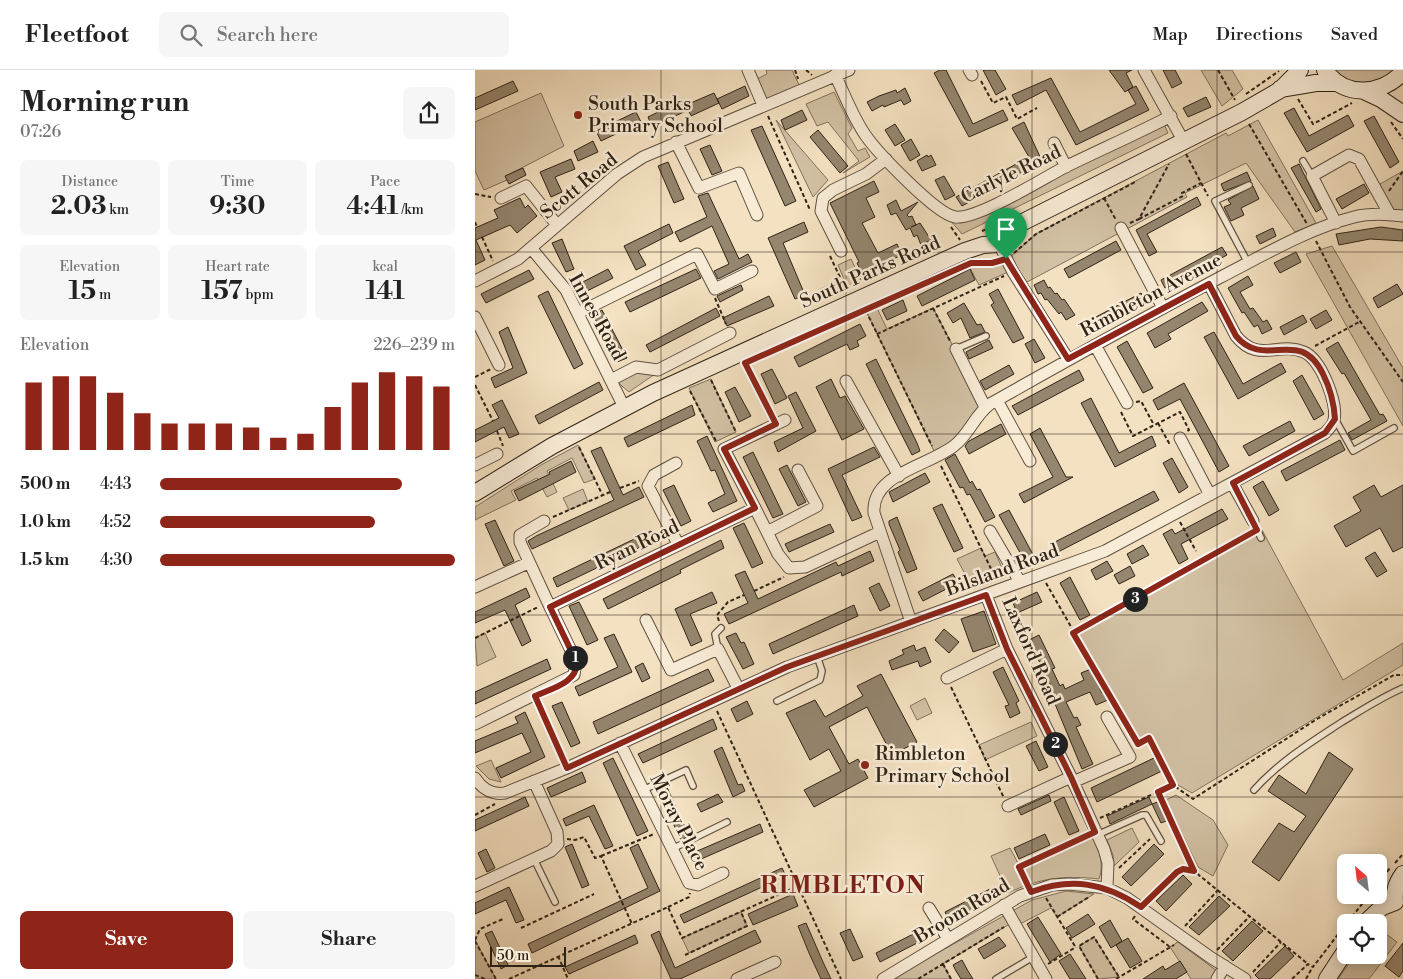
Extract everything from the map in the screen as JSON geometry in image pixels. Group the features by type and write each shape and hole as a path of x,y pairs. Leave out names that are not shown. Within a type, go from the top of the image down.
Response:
{"street":[{"path":"748,70 763,105"},
{"name":"Scott Road","path":"475,281 518,259 617,174 643,157 849,70"},
{"path":"1144,70 1171,116 1185,148"},
{"path":"1068,359 1006,259 999,244 1006,232 1019,224 1185,148 1279,90 1300,70"},
{"path":"1325,70 1337,83 1395,115"},
{"path":"1359,96 1386,86 1403,72"},
{"name":"Carlyle Road","path":"835,75 865,136 937,209 956,217 971,216 1171,116"},
{"path":"1279,90 1316,83 1337,83"},
{"path":"676,142 699,188 739,173 757,215"},
{"path":"1054,143 1066,167"},
{"path":"1336,222 1312,176 1353,154 1359,159 1389,214"},
{"path":"835,253 821,211 823,198 833,190 866,174 886,159"},
{"path":"501,198 526,186 557,225"},
{"name":"Rimbleton Avenue","path":"911,622 874,513 875,497 881,488 957,444 985,407 1068,359 1248,263 1336,222 1362,215 1389,214 1403,216"},
{"path":"1121,228 1163,308"},
{"name":"South Parks Road","path":"475,493 544,451 624,407 970,256 983,245 999,244"},
{"name":"Innes Road","path":"531,248 566,290 624,407"},
{"path":"578,313 697,254 715,289 752,271"},
{"path":"1209,284 1236,336 1242,343 1258,351 1293,349 1313,357 1324,376 1333,400 1335,419"},
{"path":"475,317 499,365"},
{"path":"611,380 636,367 658,370 730,333"},
{"path":"1095,345 1127,403"},
{"path":"956,349 985,407"},
{"path":"846,382 899,476"},
{"path":"997,400 1030,461"},
{"name":"Bilsland Road","path":"505,793 567,768 738,688 817,656 1105,551 1325,433 1335,419"},
{"path":"780,422 724,449 767,532 789,568 805,567 880,532"},
{"path":"1180,438 1210,495"},
{"path":"475,465 497,454"},
{"path":"676,464 654,475 648,486 678,544"},
{"path":"767,532 817,506 798,470"},
{"path":"1233,483 1255,525"},
{"name":"Ryan Road","path":"549,605 755,508"},
{"path":"475,724 571,678 577,668 576,661 519,542 520,535 544,521"},
{"path":"990,531 1020,582"},
{"path":"475,587 529,563"},
{"name":"Laxford Road","path":"986,595 1007,649 1072,780 1108,863 1107,888"},
{"path":"646,620 671,670 718,649 738,688"},
{"path":"947,678 1007,649"},
{"path":"1008,806 1130,757 1107,717"},
{"name":"Moray Place","path":"620,743 685,877 692,886 723,873"},
{"path":"475,778 487,790 498,794 505,793"},
{"path":"475,886 554,848 559,838 534,781"},
{"path":"1374,914 1382,906 1399,906 1394,892 1403,874"},
{"name":"Broom Road","path":"883,979 1004,905 1031,892 1052,886 1069,884 1107,888 1180,935 1210,957 1225,966 1249,976"},
{"path":"1004,905 1044,976"},
{"path":"929,908 949,939"},
{"path":"737,979 775,962"},
{"path":"1327,979 1337,964"},
{"path":"1217,979 1225,966"}],"lane":[{"path":"1303,161 1312,176"},
{"path":"1248,263 1215,201 1249,184"},
{"path":"956,349 986,336"},
{"path":"1335,419 1353,450 1394,428"},
{"path":"1255,525 1261,538"},
{"path":"718,649 715,634 721,628"},
{"path":"777,701 820,680 822,671 817,656"},
{"path":"1253,790 1269,773 1291,755 1377,701 1403,688"},
{"path":"643,790 685,770 693,786"},
{"path":"1094,830 1142,815 1149,818 1161,841"},
{"path":"671,849 727,822"},
{"path":"534,859 555,902"},
{"path":"996,979 1033,957"}],"path":[{"path":"1243,95 1281,70"},
{"path":"970,72 980,78 993,103 1006,97 1017,119 1037,108"},
{"path":"1304,96 1297,96 1313,124 1359,96"},
{"path":"1348,100 1359,96"},
{"path":"1228,105 1235,100"},
{"path":"763,105 811,211"},
{"path":"1395,115 1403,139"},
{"path":"1185,148 1210,199 1215,201"},
{"path":"1139,219 1169,163 1161,168"},
{"path":"1382,201 1403,171"},
{"path":"937,209 970,256 992,263 1006,259 1036,234 1145,176"},
{"path":"1121,228 1183,196 1182,193 1201,183"},
{"path":"475,194 501,198"},
{"path":"475,222 477,227"},
{"path":"482,237 497,270"},
{"path":"835,253 847,294"},
{"path":"877,334 1013,272"},
{"path":"715,289 715,298 730,333"},
{"path":"865,309 870,307"},
{"path":"933,308 956,349"},
{"path":"1304,352 1361,322"},
{"path":"750,360 745,363 780,422"},
{"path":"475,377 499,365"},
{"path":"704,382 711,379 736,432 729,435"},
{"path":"475,385 493,421"},
{"path":"689,388 715,442 722,438"},
{"path":"1154,425 1141,402 1127,403 1121,412 1133,436 1154,425 1158,423 1180,412 1189,430 1180,438 1169,443 1158,423"},
{"path":"497,431 505,445 497,454"},
{"path":"578,445 603,495"},
{"path":"620,488 654,475"},
{"path":"544,521 610,492"},
{"path":"1176,513 1196,551"},
{"path":"1073,633 1255,525"},
{"path":"1041,574 1138,744 1149,738 1173,785 1193,799 1317,720 1394,675 1403,675"},
{"path":"754,591 786,576"},
{"path":"721,628 717,615 728,602 744,595"},
{"path":"475,638 549,605"},
{"path":"947,678 1008,806"},
{"path":"535,696 567,768"},
{"path":"712,700 841,979"},
{"path":"1031,892 1019,867 1094,830 1173,785"},
{"path":"1158,792 1194,871 1313,967"},
{"path":"475,815 493,807 505,793"},
{"path":"559,838 575,840 584,837 595,858 662,830"},
{"path":"1108,873 1118,869 1157,833"},
{"path":"601,856 632,924"},
{"path":"1170,947 1133,919 1139,909 1177,872 1183,869 1194,871"},
{"path":"509,979 689,897 692,886"},
{"path":"668,907 682,938 798,886"},
{"path":"1115,979 1170,947 1218,890"},
{"path":"1057,917 1093,894 1087,892"},
{"path":"521,928 594,894"},
{"path":"1044,895 1098,979"},
{"path":"1354,914 1362,904"},
{"path":"685,955 747,926 741,912"},
{"path":"1210,957 1250,916"},
{"path":"496,979 475,942 480,929 503,919"},
{"path":"918,979 1013,922"},
{"path":"1306,979 1337,936"},
{"path":"1044,976 1077,947 1094,937 1119,977"},
{"path":"1249,976 1281,942"},
{"path":"558,956 568,979"},
{"path":"943,964 951,979"},
{"path":"1292,979 1308,964"},
{"path":"475,975 485,979"}],"shaded area":[{"path":"766,70 792,70 801,89 763,105 753,81 767,74"},
{"path":"1201,70 1232,70 1243,89 1222,106"},
{"path":"1335,70 1394,70 1380,79 1364,83 1349,80"},
{"path":"834,92 852,128 848,134 858,151 865,148 870,157 843,173 859,161 828,122 817,126 806,104"},
{"path":"541,93 564,146 506,176 507,180 484,190 475,171 475,122"},
{"path":"776,120 828,180 813,197"},
{"path":"1258,120 1316,223 1295,232 1246,163 1185,193 1187,197 1027,282 1012,261 1012,255 1036,234 1226,133 1228,136"},
{"path":"1164,124 1168,133 962,234 950,220"},
{"path":"1403,171 1403,210 1389,209 1380,184"},
{"path":"1332,246 1403,368 1403,426 1306,254"},
{"path":"851,259 861,280 821,298 818,290 844,279 838,265"},
{"path":"1002,261 1008,272 979,285 970,268 983,263"},
{"path":"875,304 887,329 933,308 985,407 937,457 865,309"},
{"path":"639,371 655,374 629,392 617,382"},
{"path":"711,379 736,432 715,442 689,388"},
{"path":"578,445 595,479 584,483 572,458 547,471 557,492 547,497 537,478 511,491 516,500 475,520 475,507 541,465"},
{"path":"583,489 588,502 569,510 563,498"},
{"path":"1262,530 1343,680 1403,643 1403,665 1192,793 1176,784 1150,735 1138,740 1078,634"},
{"path":"981,548 985,556 995,552 1006,577 973,589 957,559"},
{"path":"485,633 496,657 477,666 475,638"},
{"path":"925,698 932,713 917,720 910,706"},
{"path":"1031,722 1037,736 985,760 979,745"},
{"path":"491,760 501,782 489,779 476,766"},
{"path":"1176,795 1213,820 1228,845 1213,876 1198,867 1166,800"},
{"path":"1132,828 1139,842 1114,866 1113,855 1107,840"},
{"path":"1091,834 1101,861 1099,879 1075,877 1052,879 1031,884 1008,893 991,856 1010,848 1020,867"},
{"path":"1066,891 1094,894 1057,917 1051,908 1016,926 1013,922 943,964 951,979 891,979 1032,900"},
{"path":"741,912 747,926 689,953 682,938"},
{"path":"1387,935 1397,942 1387,955"},
{"path":"1094,937 1119,977 1098,979 1079,946"},
{"path":"475,940 496,979 475,979"},
{"path":"1178,942 1221,974 1217,979 1191,979 1170,947"},
{"path":"1349,964 1380,964 1369,979 1338,979"}],"building":[{"path":"946,70 973,124 1003,110 1008,120 969,137 934,73"},
{"path":"983,70 995,70 1006,89 996,95"},
{"path":"1109,70 1132,70 1126,73 1133,87 1125,92"},
{"path":"1163,70 1175,70 1182,83 1172,88"},
{"path":"1051,78 1080,132 1136,104 1128,90 1136,86 1149,110 1076,145 1046,90 1017,105 1012,95"},
{"path":"513,81 518,91 475,110 475,98"},
{"path":"745,86 749,96 722,109 717,99"},
{"path":"905,88 911,101 904,105 901,100 884,107 883,105 872,111 867,102 896,90 897,93"},
{"path":"714,93 719,103 691,116 686,105"},
{"path":"1206,97 1211,107 1188,117 1183,108"},
{"path":"683,100 688,110 652,127 648,117"},
{"path":"1294,108 1309,136 1348,115 1354,126 1307,152 1284,113"},
{"path":"802,110 807,120 785,130 781,120"},
{"path":"636,112 641,122 601,141 596,131"},
{"path":"1374,116 1399,162 1390,168 1364,121"},
{"path":"1024,122 1042,161 962,206 956,197 1029,157 1012,128"},
{"path":"895,124 905,140 895,146 885,130"},
{"path":"762,126 796,201 785,206 751,130"},
{"path":"818,130 848,166 840,173 810,137"},
{"path":"911,139 920,155 910,161 901,145"},
{"path":"593,141 598,152 578,161 574,151"},
{"path":"710,145 722,171 712,175 700,149"},
{"path":"927,155 928,157 931,155 936,165 922,171 917,161"},
{"path":"571,159 575,169 555,177 562,192 551,197 540,172"},
{"path":"668,162 684,199 674,203 658,166"},
{"path":"1299,164 1321,209 1316,212 1291,168"},
{"path":"523,168 526,175 509,184 505,176"},
{"path":"1247,172 1251,181 1224,191 1221,184"},
{"path":"944,176 955,195 945,200 935,180"},
{"path":"874,181 879,192 866,198 875,217 862,223 878,253 897,244 902,255 862,273 857,263 859,262 830,203"},
{"path":"1364,184 1369,193 1342,209 1336,199"},
{"path":"1253,186 1259,199 1241,208 1244,215 1231,221 1224,207 1231,204 1228,200"},
{"path":"708,193 739,259 748,254 752,262 718,279 714,271 729,264 712,226 680,242 675,232 707,217 698,196"},
{"path":"1197,197 1201,205 1147,234 1157,252 1149,256 1136,230"},
{"path":"520,198 525,208 528,205 537,216 517,233 510,225 476,240 485,260 475,265 475,228 498,218 494,210"},
{"path":"896,200 901,211 918,202 907,215 909,217 912,216 916,225 920,223 931,240 921,245 917,235 914,237 910,228 906,230 896,213 891,215 887,205"},
{"path":"804,222 808,232 783,243 805,295 795,299 768,238"},
{"path":"669,224 673,233 638,251 646,265 636,270 624,246"},
{"path":"1381,227 1403,230 1403,241 1370,239 1339,245 1336,234"},
{"path":"1273,228 1276,236 1260,244 1256,236"},
{"path":"562,239 574,269 566,272 552,243"},
{"path":"1116,241 1121,250 1069,278 1064,269"},
{"path":"1222,247 1227,255 1165,288 1161,280"},
{"path":"1296,252 1301,262 1280,273 1274,263"},
{"path":"608,269 613,278 581,294 577,285"},
{"path":"696,269 701,278 630,312 625,302"},
{"path":"970,269 975,280 922,306 917,296"},
{"path":"529,270 534,279 486,303 481,294"},
{"path":"1248,276 1253,285 1240,292 1250,309 1253,308 1263,322 1267,320 1272,329 1262,334 1258,325 1254,327 1244,312 1242,313 1228,288"},
{"path":"1044,280 1048,288 1050,287 1055,294 1057,293 1062,300 1064,299 1075,315 1066,320 1061,312 1059,314 1047,299 1045,300 1041,293 1038,294 1034,285"},
{"path":"1397,284 1403,294 1378,308 1373,298"},
{"path":"741,285 743,290 720,302 717,296"},
{"path":"998,289 1024,338 1013,343 991,305 994,303 989,294"},
{"path":"548,291 583,364 574,369 538,296"},
{"path":"1141,293 1145,301 1084,334 1079,326"},
{"path":"769,296 774,306 727,326 723,318"},
{"path":"903,300 907,311 887,320 882,310"},
{"path":"1202,302 1208,311 1168,334 1171,339 1155,348 1147,333"},
{"path":"964,303 977,325 981,324 985,332 970,338 961,318 953,323 947,313"},
{"path":"716,308 720,316 650,352 646,345"},
{"path":"602,310 627,358 617,362 593,315"},
{"path":"1326,310 1332,320 1316,329 1310,319"},
{"path":"1303,315 1307,322 1284,335 1280,327"},
{"path":"860,324 866,336 857,341 859,346 850,350 847,344 799,367 794,357"},
{"path":"508,327 527,373 495,388 491,378 513,368 499,332"},
{"path":"1214,332 1243,384 1281,363 1286,372 1238,399 1204,337"},
{"path":"1034,339 1045,358 1035,363 1025,344"},
{"path":"989,340 993,348 969,359 966,352"},
{"path":"1127,341 1153,388 1143,393 1117,347"},
{"path":"1338,342 1380,415 1383,414 1387,421 1352,440 1348,433 1371,420 1344,373 1342,374 1326,349"},
{"path":"876,359 920,451 912,455 866,364"},
{"path":"1009,365 1014,374 985,390 980,381"},
{"path":"772,369 787,398 775,404 761,374"},
{"path":"1079,370 1084,380 1018,415 1012,406"},
{"path":"1302,375 1324,414 1314,420 1293,381"},
{"path":"831,379 840,398 845,396 864,429 842,440 816,387"},
{"path":"599,382 603,390 539,424 535,416"},
{"path":"1184,383 1229,466 1219,472 1180,399 1158,410 1153,400"},
{"path":"735,387 751,416 739,422 725,392"},
{"path":"796,392 816,431 778,452 774,442 803,428 788,396"},
{"path":"1091,398 1119,453 1152,436 1156,446 1115,467 1081,403"},
{"path":"502,400 519,434 509,438 504,427 475,442 475,430 499,418 492,405"},
{"path":"692,405 695,415 628,447 624,438"},
{"path":"1290,421 1295,431 1249,456 1243,446"},
{"path":"1001,424 1006,434 969,454 965,446 969,441"},
{"path":"1040,428 1066,477 1073,477 1024,503 1019,494 1053,477 1030,434"},
{"path":"707,436 737,501 713,512 708,503 725,494 715,470 711,471 697,441"},
{"path":"1340,440 1345,450 1286,481 1281,471"},
{"path":"601,447 623,495 639,487 644,497 532,549 528,541 536,536 614,500 591,451"},
{"path":"874,447 880,457 842,475 862,517 852,521 828,469"},
{"path":"753,452 783,514 773,518 743,457"},
{"path":"955,454 970,483 972,481 977,490 980,489 995,517 985,522 970,494 967,495 963,487 960,488 945,460"},
{"path":"1172,458 1188,487 1179,493 1163,463"},
{"path":"571,461 576,472 519,501 514,491 550,474 549,472"},
{"path":"787,465 806,502 798,506 779,469"},
{"path":"925,473 930,482 893,502 889,492"},
{"path":"1263,481 1279,510 1269,516 1253,487"},
{"path":"674,485 691,521 681,526 663,490"},
{"path":"1374,485 1381,497 1403,485 1403,547 1393,552 1380,528 1346,547 1334,526 1361,511 1353,497"},
{"path":"1154,491 1159,500 1058,552 1053,543"},
{"path":"942,504 963,548 954,552 933,508"},
{"path":"1222,509 1228,519 1181,544 1188,559 1179,564 1163,534 1172,529 1175,534"},
{"path":"1009,510 1037,562 1028,567 999,515"},
{"path":"897,517 917,569 907,573 889,524 889,521"},
{"path":"495,520 514,561 504,566 485,524"},
{"path":"744,523 763,563 752,568 733,528"},
{"path":"830,524 834,532 789,552 785,544"},
{"path":"651,531 655,540 557,587 553,578"},
{"path":"721,540 724,548 680,570 681,573 608,609 603,599"},
{"path":"1143,545 1149,555 1132,564 1127,554"},
{"path":"870,551 874,561 842,576 841,572 729,624 724,614 748,603 735,575 745,571 758,599 836,562 838,566"},
{"path":"1375,552 1387,571 1377,577 1365,558"},
{"path":"1107,561 1113,571 1096,580 1091,570"},
{"path":"1130,566 1135,576 1119,584 1114,575"},
{"path":"953,574 958,583 923,601 918,592"},
{"path":"1070,577 1090,615 1080,620 1060,583"},
{"path":"879,583 890,606 880,611 869,588"},
{"path":"526,588 530,597 515,605 531,641 522,646 505,610 475,623 475,612"},
{"path":"712,592 717,603 690,614 702,641 691,646 675,609"},
{"path":"1037,592 1042,602 1017,613 1013,603"},
{"path":"579,602 598,640 587,645 569,606"},
{"path":"854,605 858,616 773,654 769,644"},
{"path":"984,611 996,644 973,652 961,619"},
{"path":"944,629 959,642 949,653 935,640"},
{"path":"736,633 741,643 744,642 754,664 743,669 726,637"},
{"path":"614,634 632,672 579,696 575,687 618,667 604,638"},
{"path":"1039,635 1055,668 1052,669 1060,686 1063,684 1065,689 1084,680 1081,673 1091,669 1102,693 1105,691 1108,700 1096,705 1090,692 1066,702 1074,718 1077,717 1081,725 1076,727 1093,764 1082,769 1048,687 1051,686 1029,640"},
{"path":"914,645 916,651 925,647 931,662 920,667 918,661 892,670 889,661 904,654 902,650"},
{"path":"547,659 551,669 475,704 475,692"},
{"path":"643,663 650,678 642,682 635,667"},
{"path":"1003,667 1019,701 1016,703 1020,713 1010,718 1005,706 1009,705 993,672"},
{"path":"708,669 714,681 598,734 593,722"},
{"name":"Rimbleton Primary School","path":"881,674 917,742 892,755 867,707 829,727 849,764 858,759 868,778 814,807 804,790 841,771 829,749 810,760 786,713 815,700 825,717 863,696 857,686"},
{"path":"747,701 753,714 737,722 731,709"},
{"path":"562,702 580,743 571,747 552,706"},
{"path":"525,712 545,757 501,778 496,768 531,752 522,733 475,753 475,741 518,723 515,717"},
{"path":"713,719 717,729 643,763 638,754"},
{"path":"1036,741 1048,767 1039,771 1026,746"},
{"path":"722,747 738,785 742,784 745,791 733,797 714,751"},
{"path":"1329,752 1353,769 1279,881 1252,862 1279,823 1294,832 1306,816 1268,791 1279,775 1306,794"},
{"path":"1156,757 1162,771 1097,802 1091,788"},
{"path":"613,758 648,831 637,836 603,763"},
{"path":"582,772 586,782 551,797 547,788"},
{"path":"666,785 689,836 681,840 657,789"},
{"path":"718,794 723,802 701,812 697,804"},
{"path":"1049,795 1051,801 1021,815 1018,809"},
{"path":"525,797 529,806 475,831 475,820"},
{"path":"1064,797 1079,831 1069,835 1054,802"},
{"path":"1149,797 1152,804 1110,824 1107,816"},
{"path":"1160,801 1169,820 1161,823 1152,804"},
{"path":"594,805 613,846 605,849 589,816 566,826 563,819"},
{"path":"760,824 763,832 692,863 688,855"},
{"path":"1045,834 1050,845 1019,859 1014,848"},
{"path":"572,844 589,885 582,888 565,847"},
{"path":"638,844 660,891 532,953 528,944 648,888 630,848"},
{"path":"1154,844 1164,854 1131,886 1122,877"},
{"path":"486,849 495,868 487,872 478,853"},
{"path":"782,868 786,876 684,923 680,915"},
{"path":"1183,875 1192,884 1166,911 1156,901"},
{"path":"509,887 524,920 516,923 506,900 475,914 475,903"},
{"path":"990,889 995,899 950,922 945,912"},
{"path":"793,894 798,906 753,925 748,914"},
{"path":"1219,896 1230,906 1199,935 1189,927"},
{"path":"1088,914 1095,924 1072,938 1066,928"},
{"path":"1038,917 1061,954 1050,962 1027,924"},
{"path":"1110,920 1122,941 1111,948 1099,927"},
{"path":"1252,921 1263,931 1233,961 1222,951"},
{"path":"806,923 831,979 821,979 809,953 798,926"},
{"path":"850,929 863,957 853,961 840,933"},
{"path":"923,929 927,938 880,962 876,953"},
{"path":"755,930 761,942 680,979 671,979 651,935 659,931 675,968"},
{"path":"492,931 508,965 501,969 485,934"},
{"path":"635,935 638,943 569,974 565,967"},
{"path":"999,937 1006,946 984,959 978,949"},
{"path":"1128,938 1142,961 1130,968 1116,945"},
{"path":"1403,943 1403,971 1399,977 1385,966"},
{"path":"1285,946 1294,956 1270,979 1259,979 1255,975"},
{"path":"1070,954 1086,979 1070,979 1059,961"},
{"path":"962,960 973,979 961,979 956,971 953,965"},
{"path":"1180,961 1187,972 1176,979 1143,979 1163,966 1165,970"}],"place":[{"name":"South Parks Primary School","path":"578,115"},
{"name":"Rimbleton Primary School","path":"865,765"}],"district":[{"name":"RIMBLETON","path":"843,886"}],"route":[{"path":"1006,259 1068,359 1209,284 1236,336 1242,343 1250,349 1258,351 1293,349 1313,357 1319,365 1333,400 1335,419 1325,433 1233,483 1257,530 1073,633 1138,744 1149,738 1173,785 1158,792 1194,871 1183,869 1177,872 1141,907 1107,888 1097,886 1069,884 1052,886 1031,892 1019,867 1095,832 1071,777 1007,649 986,595 787,667 567,768 535,696 571,678 577,668 576,661 550,607 755,508 724,449 776,424 745,363 971,263 983,261 992,263 1006,259"}]}
